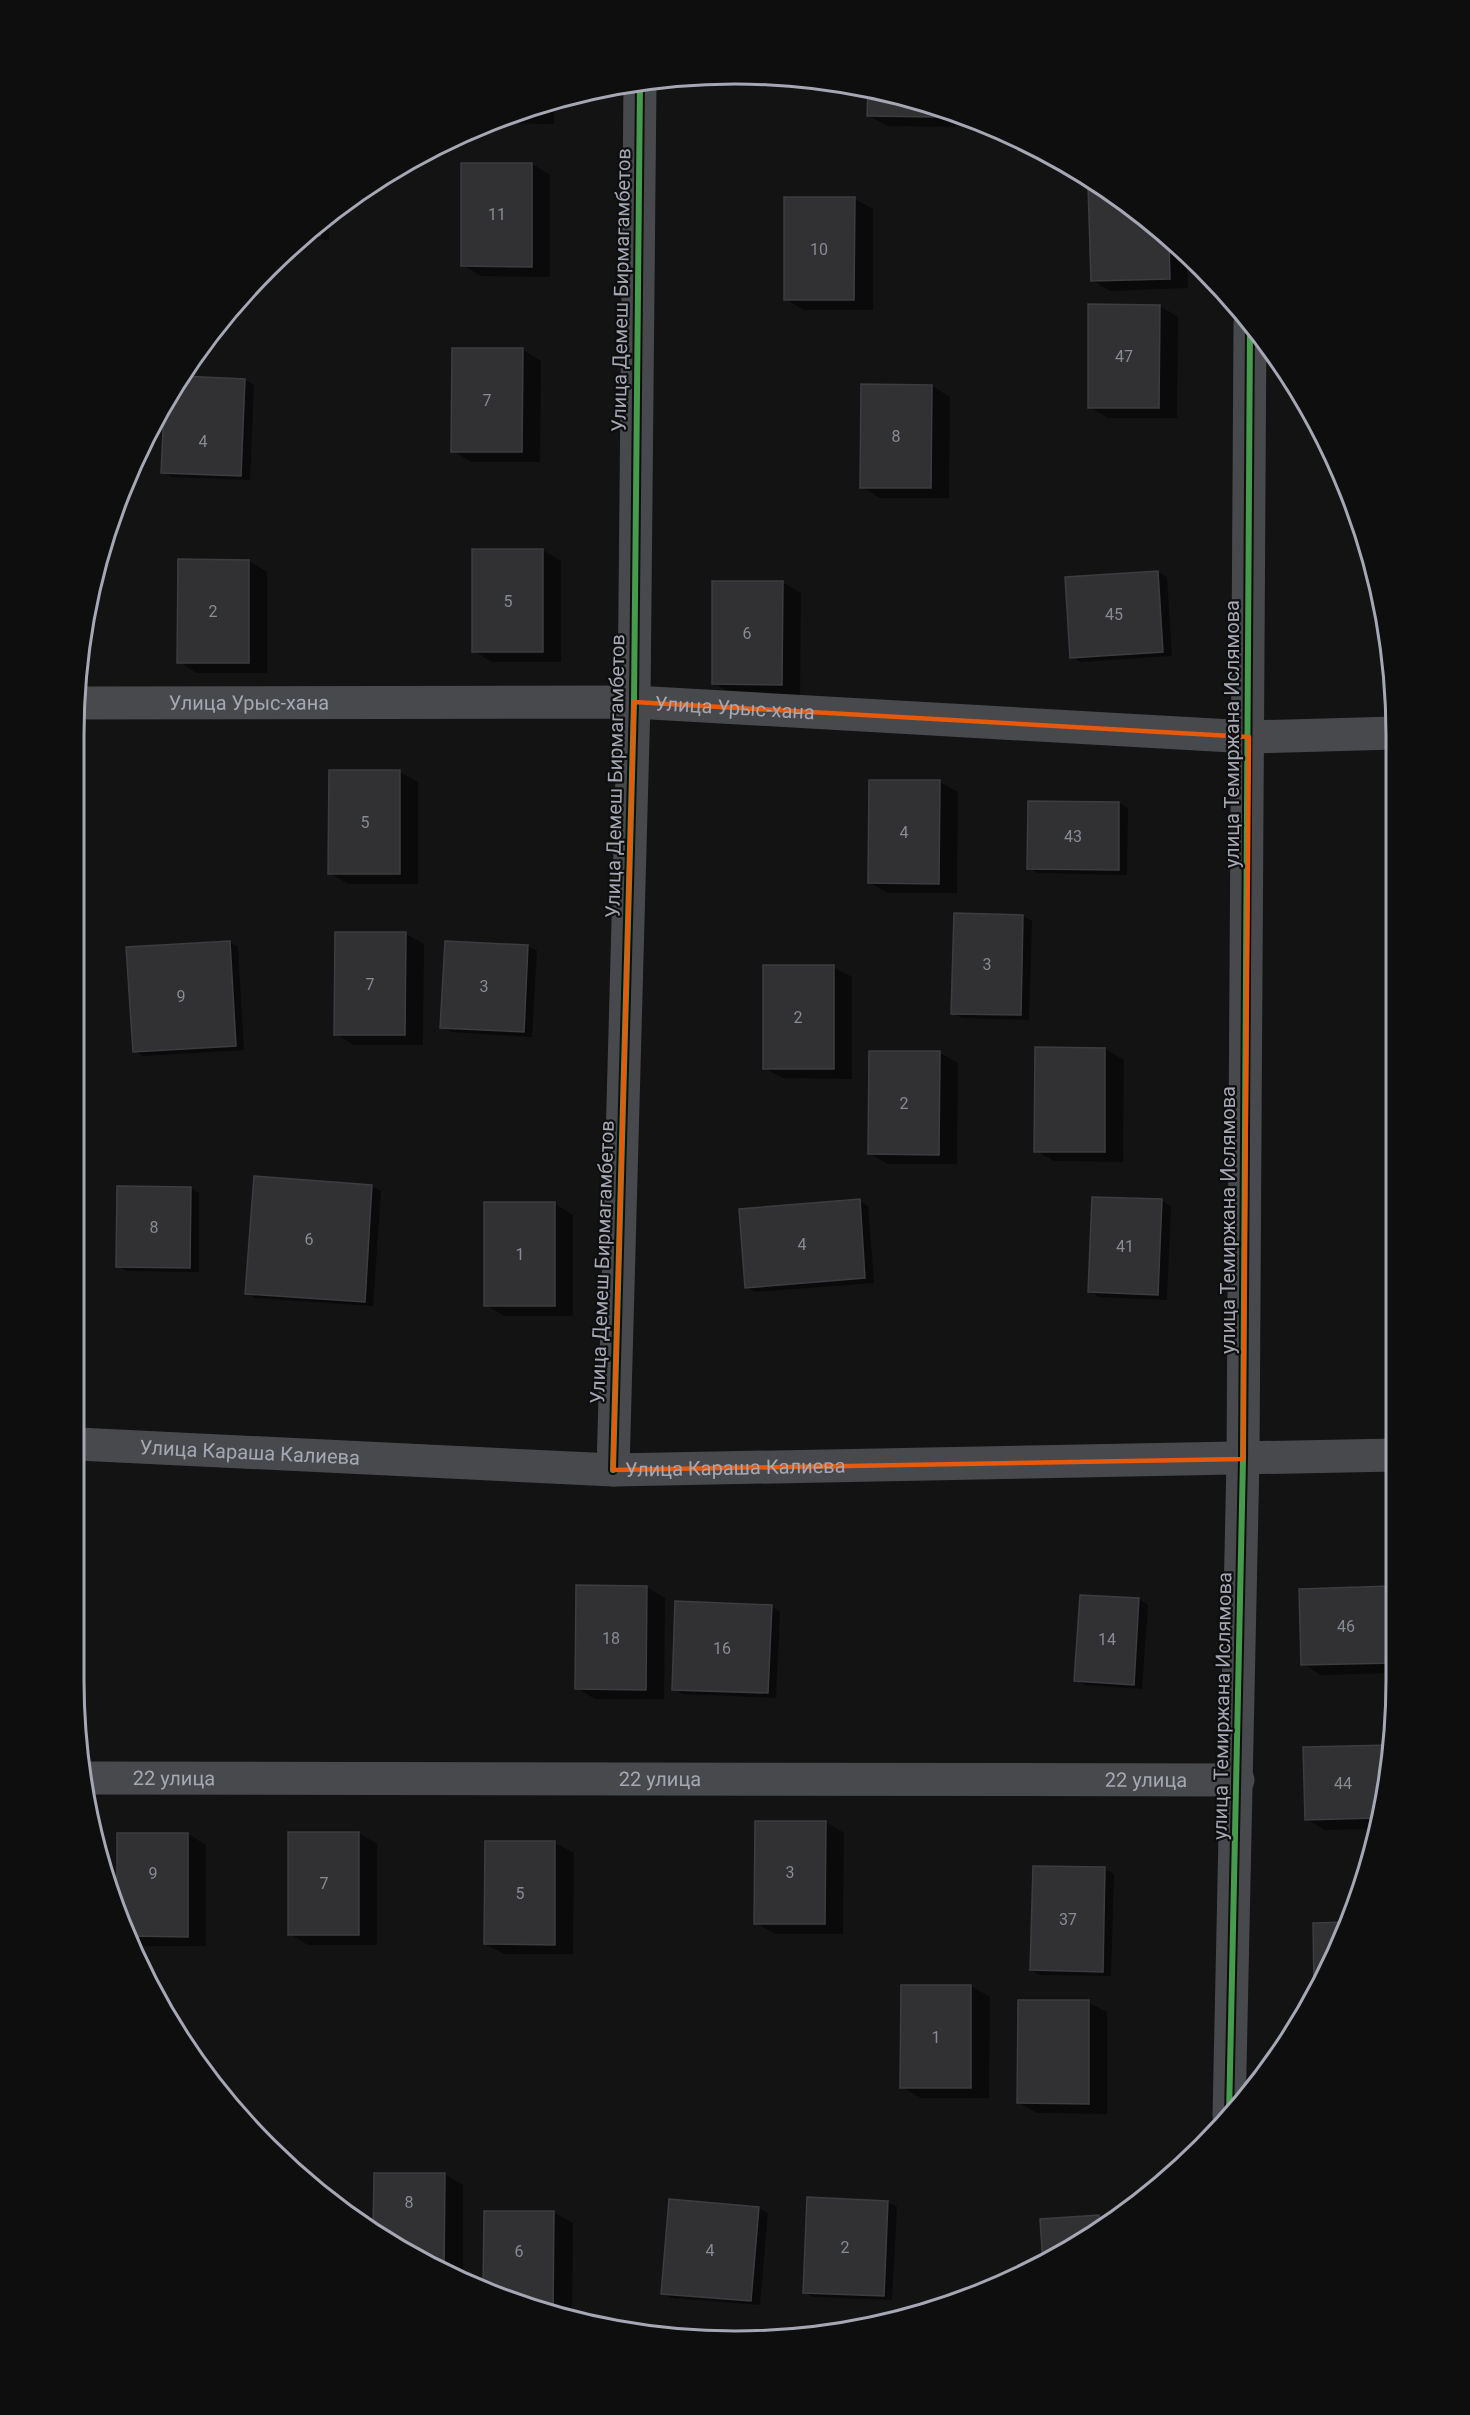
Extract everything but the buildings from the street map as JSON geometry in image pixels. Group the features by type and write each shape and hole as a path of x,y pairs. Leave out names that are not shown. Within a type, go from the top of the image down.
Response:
{"street":[{"name":"Улица Демеш Бирмагамбетов","path":"613,1470 634,702 640,92"},
{"name":"улица Темиржана Ислямова","path":"1229,2102 1238,1780 1243,1459 1250,338"},
{"name":"Улица Урыс-хана","path":"85,703 634,702 1249,737 1386,733"},
{"name":"Улица Караша Калиева","path":"84,1444 613,1470 1386,1455"},
{"name":"22 улица","path":"92,1778 1238,1780"}],"highlighted area":[{"path":"634,702 1249,737 1243,1459 613,1470"}],"cycle path":[{"path":"613,1470 634,702 640,92"},
{"path":"1229,2103 1243,1459 1250,338"}]}
